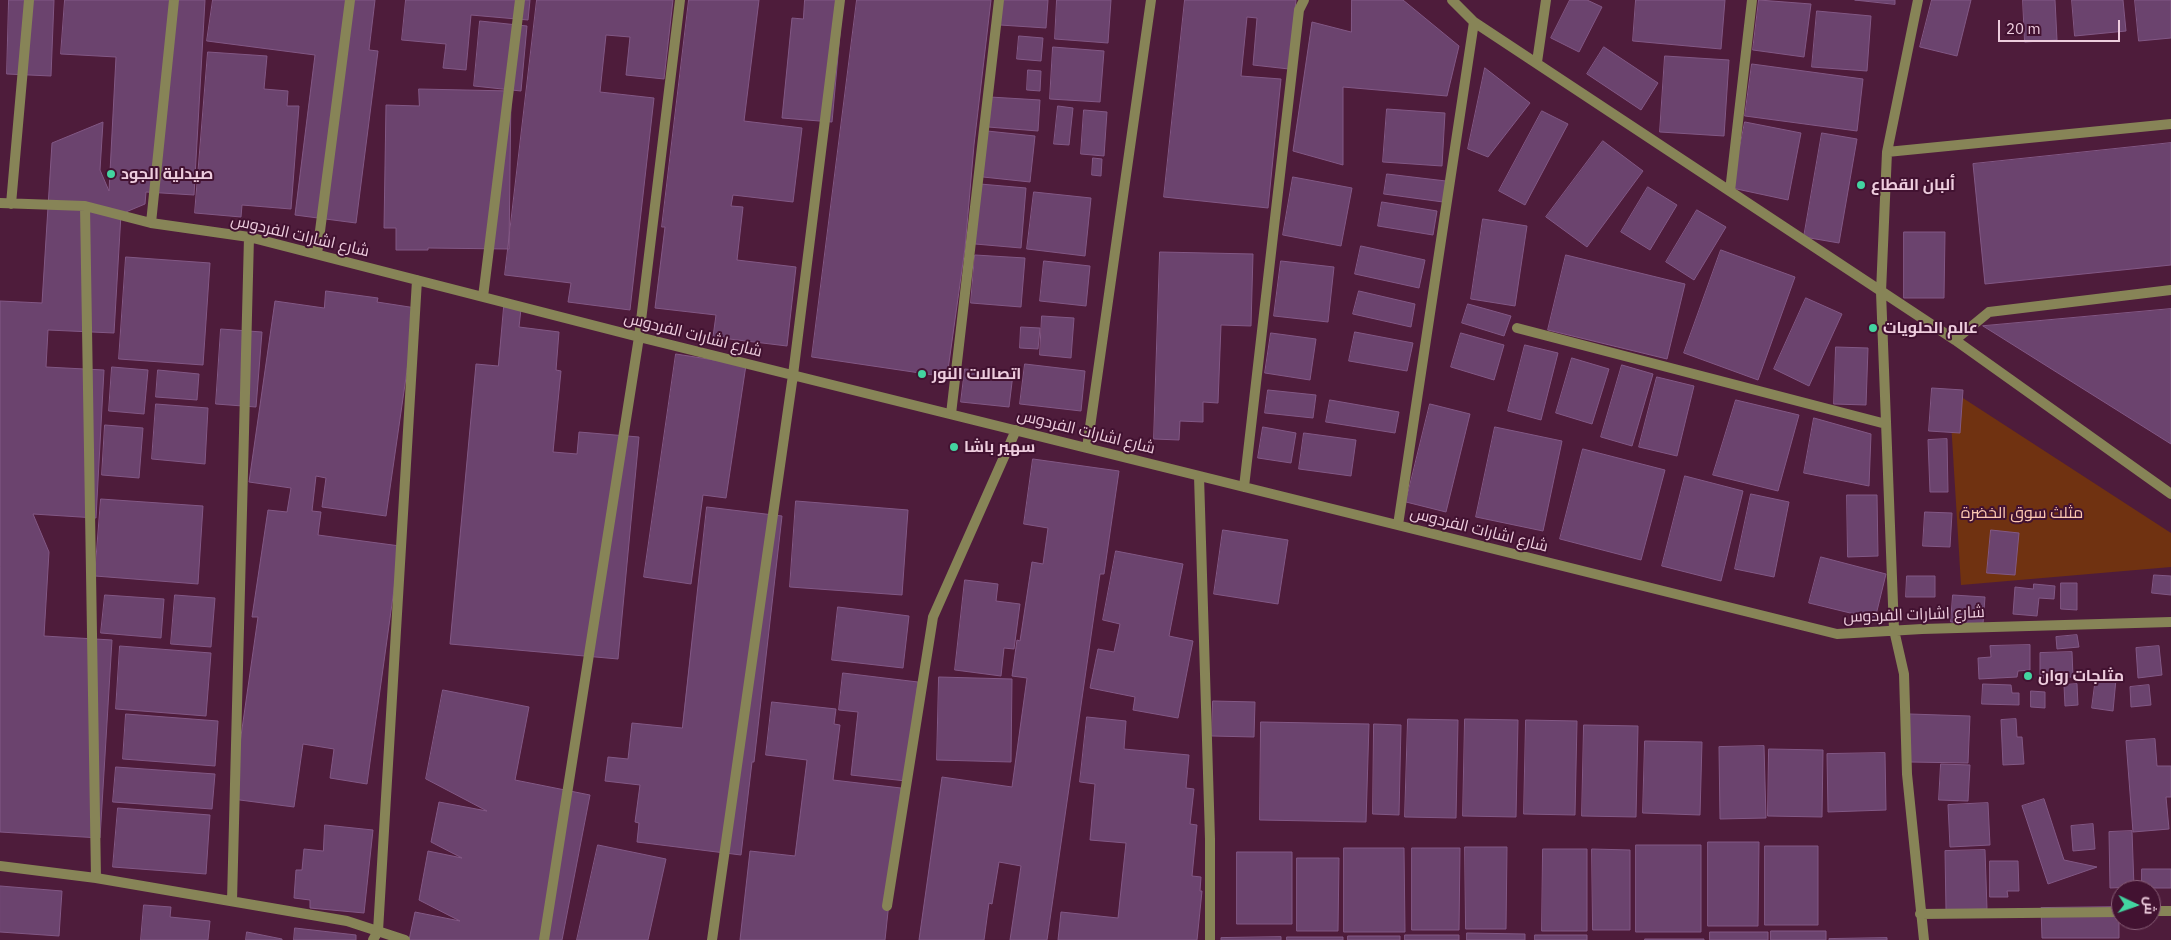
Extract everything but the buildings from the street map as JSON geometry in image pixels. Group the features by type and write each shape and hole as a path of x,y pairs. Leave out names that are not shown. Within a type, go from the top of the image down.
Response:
{"street":[{"path":"5,203 29,0"},
{"path":"151,223 174,0"},
{"path":"317,254 350,0"},
{"path":"483,297 520,0"},
{"path":"544,940 640,337 680,0"},
{"path":"712,940 793,376 840,0"},
{"path":"951,414 999,0"},
{"path":"1087,448 1150,0"},
{"path":"1244,487 1299,10 1304,0"},
{"path":"1452,0 1474,22 1955,340 2171,494"},
{"path":"1537,62 1546,0"},
{"path":"1730,191 1752,0"},
{"path":"1918,0 1887,152 1882,292 1894,630 1904,674 1907,774 1924,940"},
{"path":"1398,525 1474,22"},
{"path":"1887,152 2171,124"},
{"name":"شارع اشارات الفردوس","path":"5,203 85,206 151,223 248,237 793,376 1837,634 1894,630 2171,622"},
{"path":"85,206 96,878"},
{"path":"232,901 248,237"},
{"path":"376,936 417,280"},
{"path":"1955,340 1989,312 2171,290"},
{"path":"1518,328 1886,424"},
{"path":"887,906 933,617 1016,430"},
{"path":"1199,476 1210,839 1210,940"},
{"path":"0,866 96,878 348,921 376,936 405,940"},
{"path":"1920,914 2111,912"}],"green space":[{"name":"مثلث سوق الخضرة","path":"1949,389 2171,533 2171,567 1961,585"}],"place":[{"name":"صيدلية الجود","path":"111,174"},
{"name":"ألبان القطاع","path":"1861,185"},
{"name":"عالم الحلويات","path":"1873,328"},
{"name":"اتصالات النور","path":"922,374"},
{"name":"سهير باشا","path":"954,447"},
{"name":"مثلجات روان","path":"2028,676"}]}
